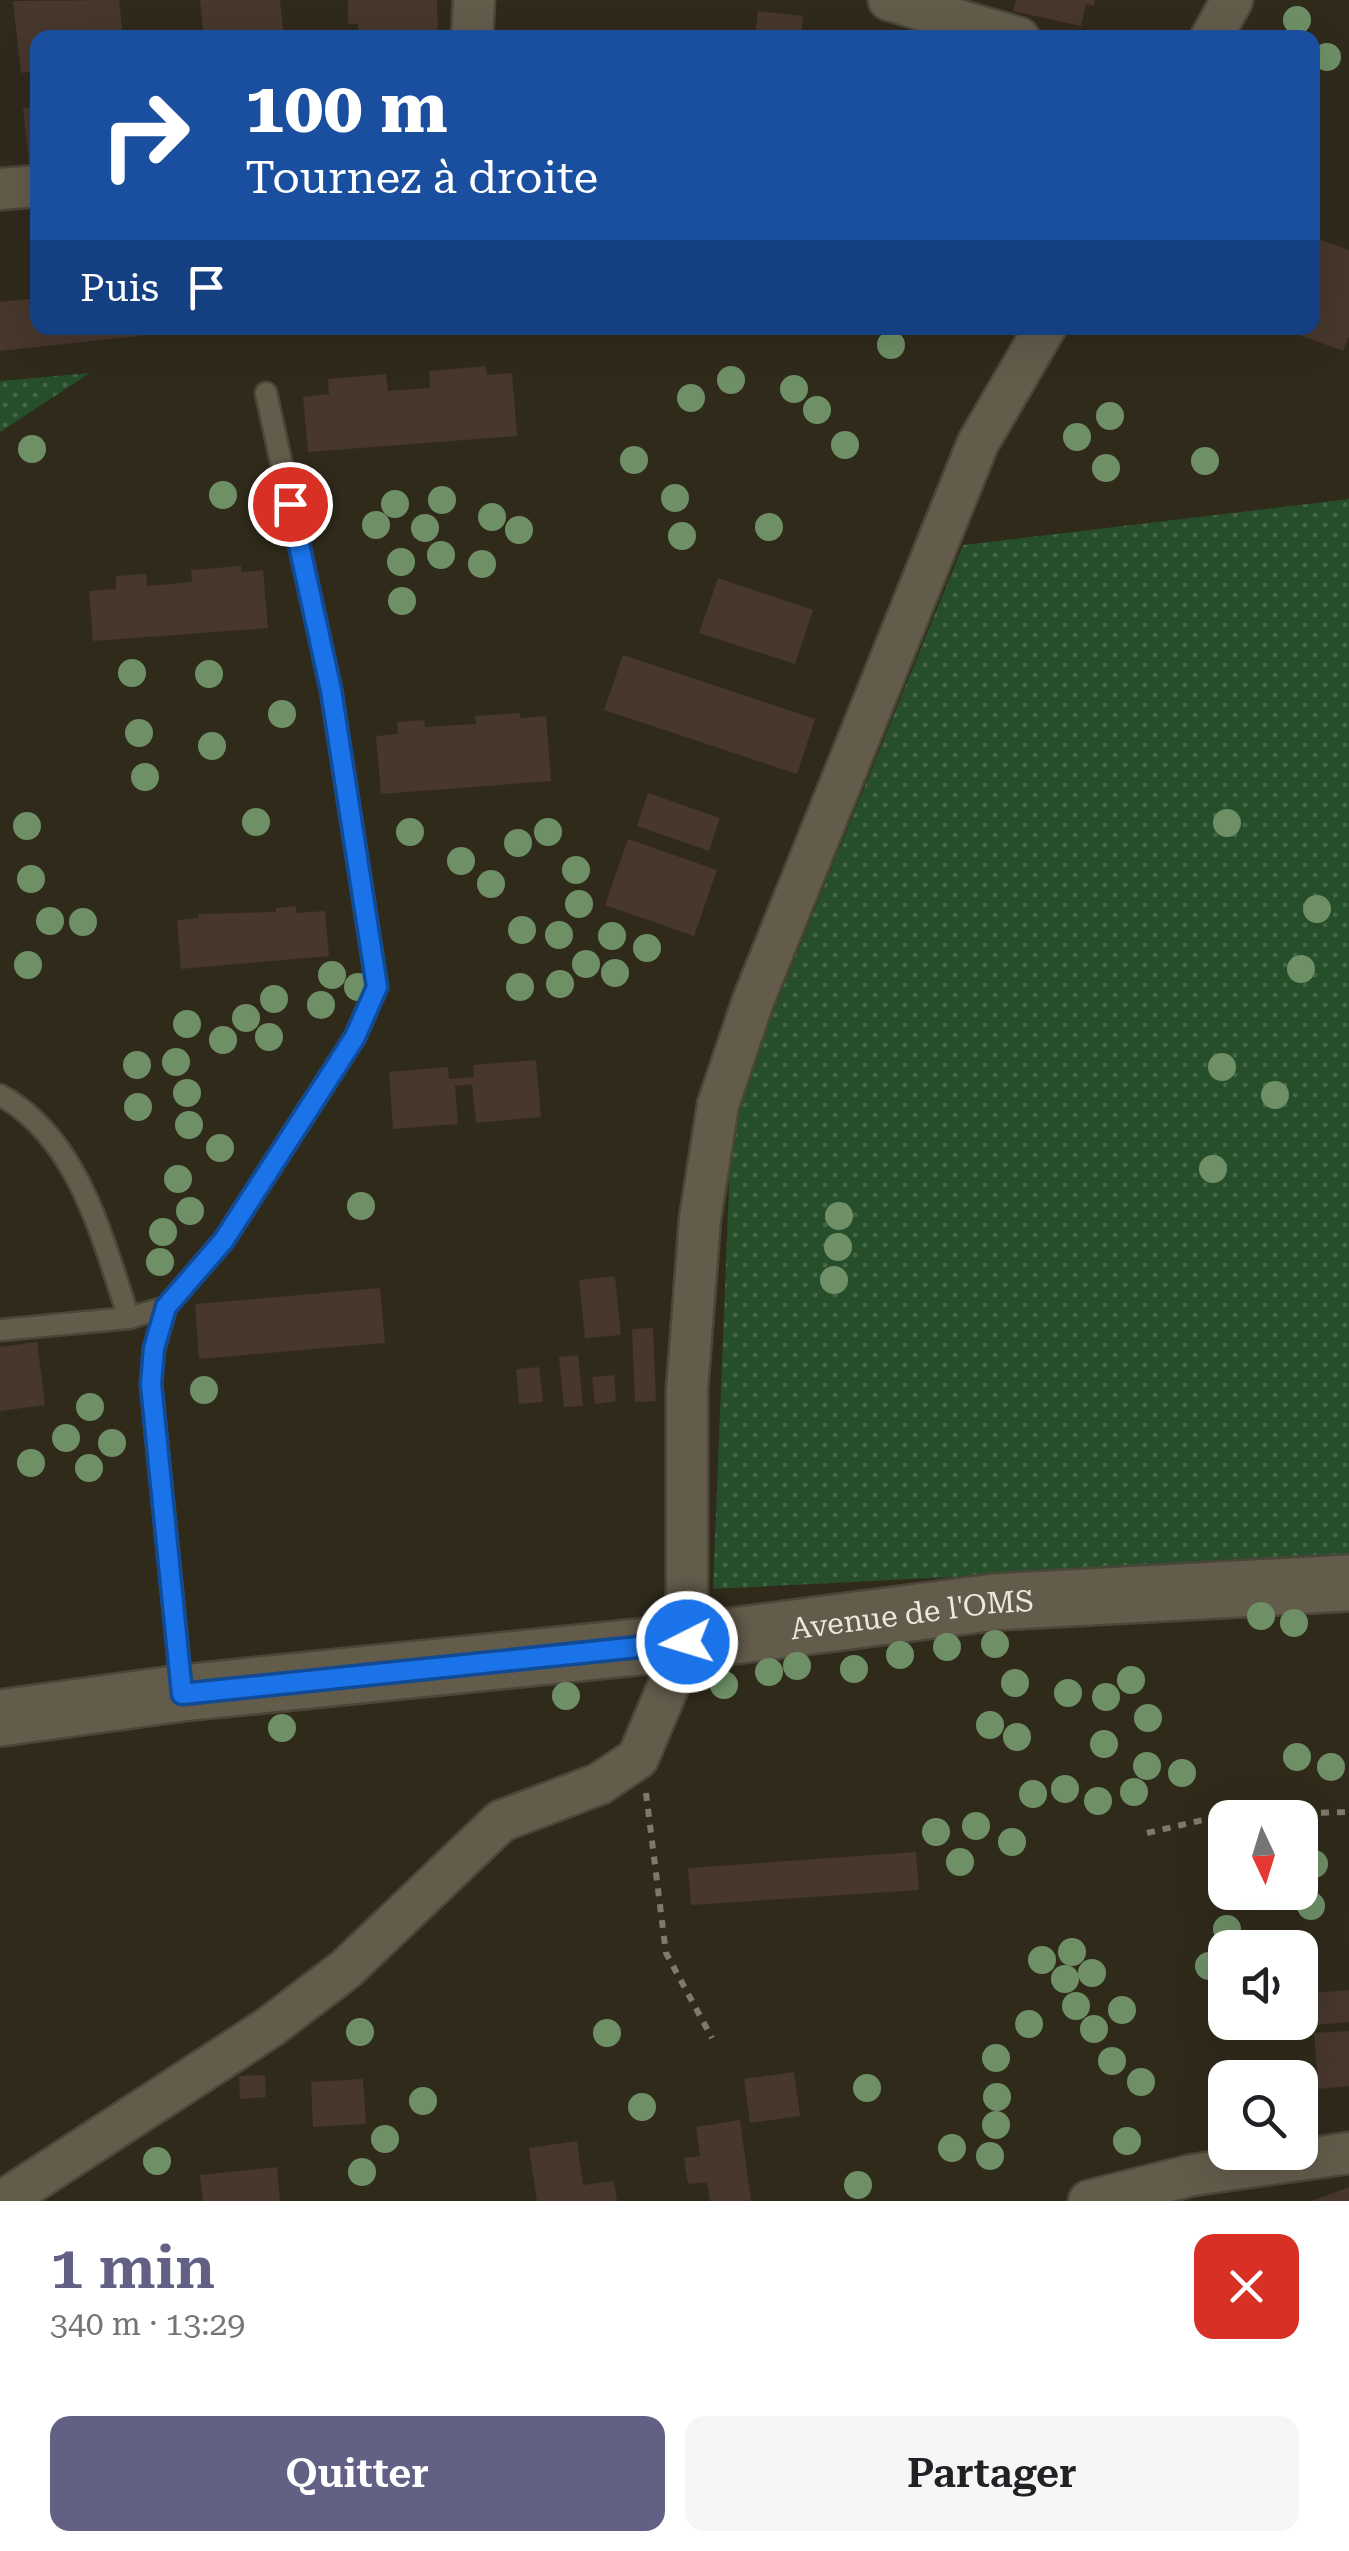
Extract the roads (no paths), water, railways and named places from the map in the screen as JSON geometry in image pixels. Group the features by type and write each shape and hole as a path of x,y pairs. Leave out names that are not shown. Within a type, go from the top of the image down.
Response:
{"street":[{"path":"472,30 474,0"},
{"path":"889,0 992,30"},
{"path":"1216,30 1232,0"},
{"path":"3,2201 270,2026 346,1969 501,1821 599,1784 638,1758 687,1642 686,1390 700,1219 718,1105 753,1000 978,444 1041,335"},
{"name":"Avenue de l'OMS","path":"0,1718 182,1694 687,1642 994,1602 1349,1583"},
{"path":"1090,2201 1193,2174 1349,2153"}],"lane":[{"path":"182,1694 151,1384 154,1348 166,1307 224,1240 355,1037 377,987 331,690 266,393"},
{"path":"0,1095 49,1130 66,1157 129,1318"},
{"path":"0,1330 129,1318 166,1307"}]}
